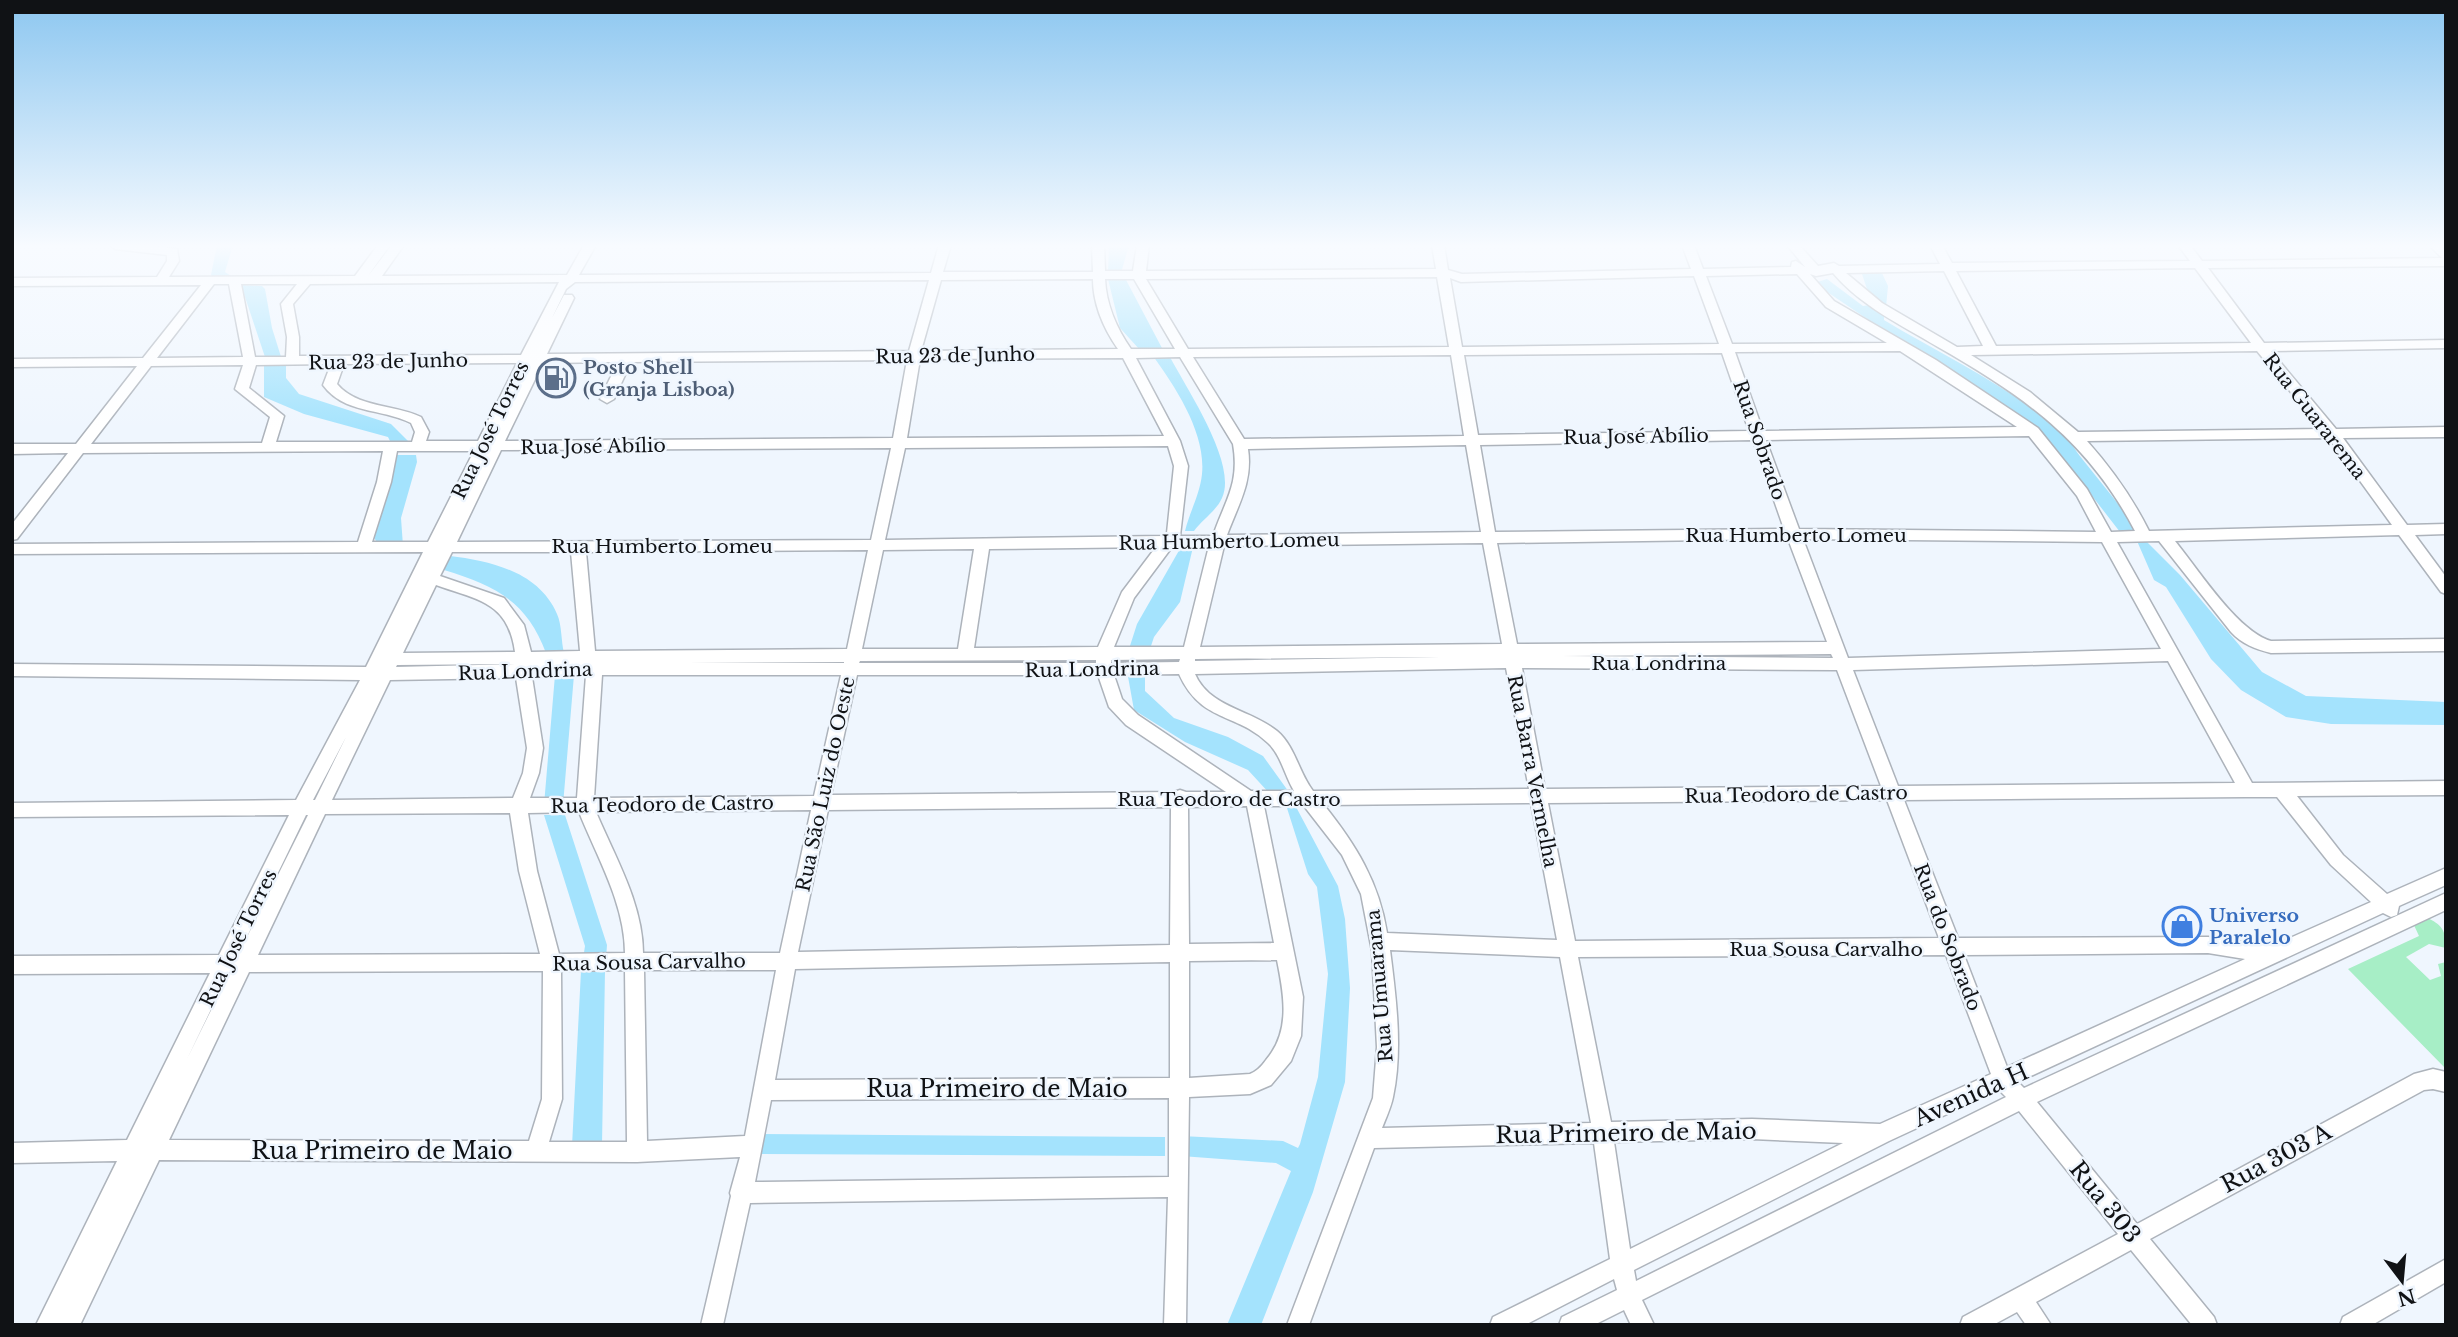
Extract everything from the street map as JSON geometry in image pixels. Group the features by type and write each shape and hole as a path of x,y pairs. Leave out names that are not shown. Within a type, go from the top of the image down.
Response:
{"street":[{"path":"12,535 190,307"},
{"path":"239,307 250,362 242,389 277,416 268,447"},
{"path":"288,307 293,337 292,362"},
{"name":"Rua José Torres","path":"47,1325 143,1151 235,964 320,806 383,666 489,446 532,359 561,307"},
{"name":"Rua São Luiz do Oeste","path":"712,1325 764,1090 787,961 878,545 914,355 927,307"},
{"path":"1105,307 1106,316 1173,441 1181,466 1174,534 1127,596 1103,662 1115,702 1132,720 1250,797"},
{"path":"1158,307 1240,444 1245,468 1218,541 1188,661"},
{"name":"Rua Barra Vermelha","path":"1449,307 1454,351 1603,1134 1622,1266 1629,1297 1643,1325"},
{"name":"Rua Sobrado","path":"1713,307 1729,348 1755,434 1893,793"},
{"path":"1835,307 1898,347 1931,363 2033,431 2082,492 2104,537 2248,791"},
{"path":"1880,307 1955,351 2054,415 2078,436 2125,497 2144,535"},
{"path":"1969,307 1991,349"},
{"name":"Rua Guararema","path":"2231,307 2333,434 2446,588"},
{"path":"1955,351 2446,344"},
{"name":"Rua 23 de Junho","path":"12,363 1898,347"},
{"path":"607,399 626,358"},
{"path":"339,362 330,385 334,393 346,401 411,417 420,424 422,432 418,446"},
{"name":"Rua José Abílio","path":"1240,444 1471,438 2033,431"},
{"path":"2078,436 2446,432"},
{"name":"Rua José Abílio","path":"12,449 1173,441"},
{"path":"363,548 384,482 391,446"},
{"name":"Rua Humberto Lomeu","path":"12,548 878,545 1793,534 2104,537 2446,529"},
{"path":"2162,536 2236,628 2246,638 2258,643 2271,647 2446,645"},
{"path":"965,656 982,544"},
{"name":"Rua José Torres","path":"235,964 301,807 432,578 441,546"},
{"path":"578,547 591,662 585,807 626,904 637,961 634,1005 637,1152"},
{"path":"432,578 499,602 516,625 535,748 531,773 518,806 528,871 552,963 552,1098 536,1152"},
{"name":"Rua Londrina","path":"12,670 591,662 851,664 1188,661 1836,648"},
{"name":"Rua Londrina","path":"1511,656 1842,664 2171,655"},
{"name":"Rua Londrina","path":"851,664 965,656 1103,662"},
{"name":"Rua Umuarama","path":"1188,661 1192,689 1203,699 1273,737 1282,747 1299,785 1361,870 1368,887 1379,941 1388,1067 1383,1097 1370,1138 1298,1325"},
{"name":"Rua Teodoro de Castro","path":"12,810 320,806 585,807 822,800 1180,797 1312,800 1539,799 2446,788"},
{"path":"2282,790 2337,860 2405,920"},
{"name":"Rua do Sobrado","path":"1893,793 2003,1081"},
{"path":"1175,1325 1180,1088 1180,797"},
{"name":"Rua Primeiro de Maio","path":"764,1090 1180,1088 1250,1084 1264,1078 1274,1068 1287,1045 1294,997 1250,797"},
{"name":"Avenida H","path":"1502,1325 1882,1135 2446,876"},
{"name":"Avenida H","path":"1570,1325 2022,1099 2405,920 2443,908"},
{"name":"Rua Sousa Carvalho","path":"1379,941 1567,949 2208,945 2273,955"},
{"path":"2296,945 2314,963"},
{"name":"Rua Sousa Carvalho","path":"12,965 787,961 1285,951"},
{"name":"Rua 303 A","path":"1971,1325 2132,1235 2421,1082 2433,1079 2446,1082"},
{"name":"Rua 303","path":"2003,1081 2022,1099 2206,1325"},
{"name":"Rua Primeiro de Maio","path":"1370,1138 1752,1129 1882,1135"},
{"name":"Rua Primeiro de Maio","path":"12,1153 637,1152 752,1146"},
{"name":"Rua José Torres","path":"68,1325 143,1151"},
{"path":"1839,1156 1856,1181"},
{"path":"740,1192 1179,1186"},
{"path":"2351,1325 2446,1270"},
{"path":"2020,1298 2040,1325"}],"green space":[{"path":"2426,917 2442,929 2446,948 2429,944 2406,957 2430,980 2441,976 2438,964 2446,962 2446,1069 2348,969 2419,936 2413,923"}],"water":[{"path":"248,307 268,307 282,360 266,360"},
{"path":"1115,307 1141,307 1163,350 1140,350 1120,328"},
{"path":"1850,307 1874,307 1884,313 1884,320 1997,385 2040,414 2066,437 2138,532 2120,532 2058,452 2020,415 1916,352"},
{"path":"1153,356 1170,357 1208,426 1223,466 1225,483 1222,498 1194,531 1185,531 1201,481 1202,458 1199,443 1188,412"},
{"path":"264,366 286,366 286,378 299,394 391,424 410,443 391,443 388,437 304,414 264,397"},
{"path":"395,455 416,455 417,462 401,518 403,546 380,546 374,538 392,478"},
{"path":"2137,541 2147,542 2180,575 2262,672 2306,696 2446,702 2446,725 2331,724 2286,717 2241,690 2211,659 2166,587 2154,580"},
{"path":"1181,547 1193,547 1180,602 1154,637 1150,649 1129,649 1137,624"},
{"path":"450,556 497,565 512,571 538,588 557,614 564,653 546,653 529,620 507,598 478,582 444,570"},
{"path":"1127,671 1145,671 1145,691 1174,718 1228,737 1263,756 1291,795 1270,794 1248,770 1185,742 1134,710"},
{"path":"555,675 574,675 563,805 544,805"},
{"path":"1286,805 1295,805 1338,886 1345,919 1350,988 1345,1082 1313,1192 1261,1325 1227,1325 1291,1171 1276,1163 1181,1156 1181,1136 1283,1141 1298,1148 1300,1144 1318,1077 1328,974 1317,887 1308,874"},
{"path":"544,815 565,815 607,945 606,959 583,959 585,946"},
{"path":"581,971 605,971 602,1145 572,1146"},
{"path":"757,1134 1165,1137 1165,1156 753,1154"}],"place":[{"name":"Posto Shell (Granja Lisboa)","path":"556,378"},
{"name":"Universo Paralelo","path":"2182,926"}]}
